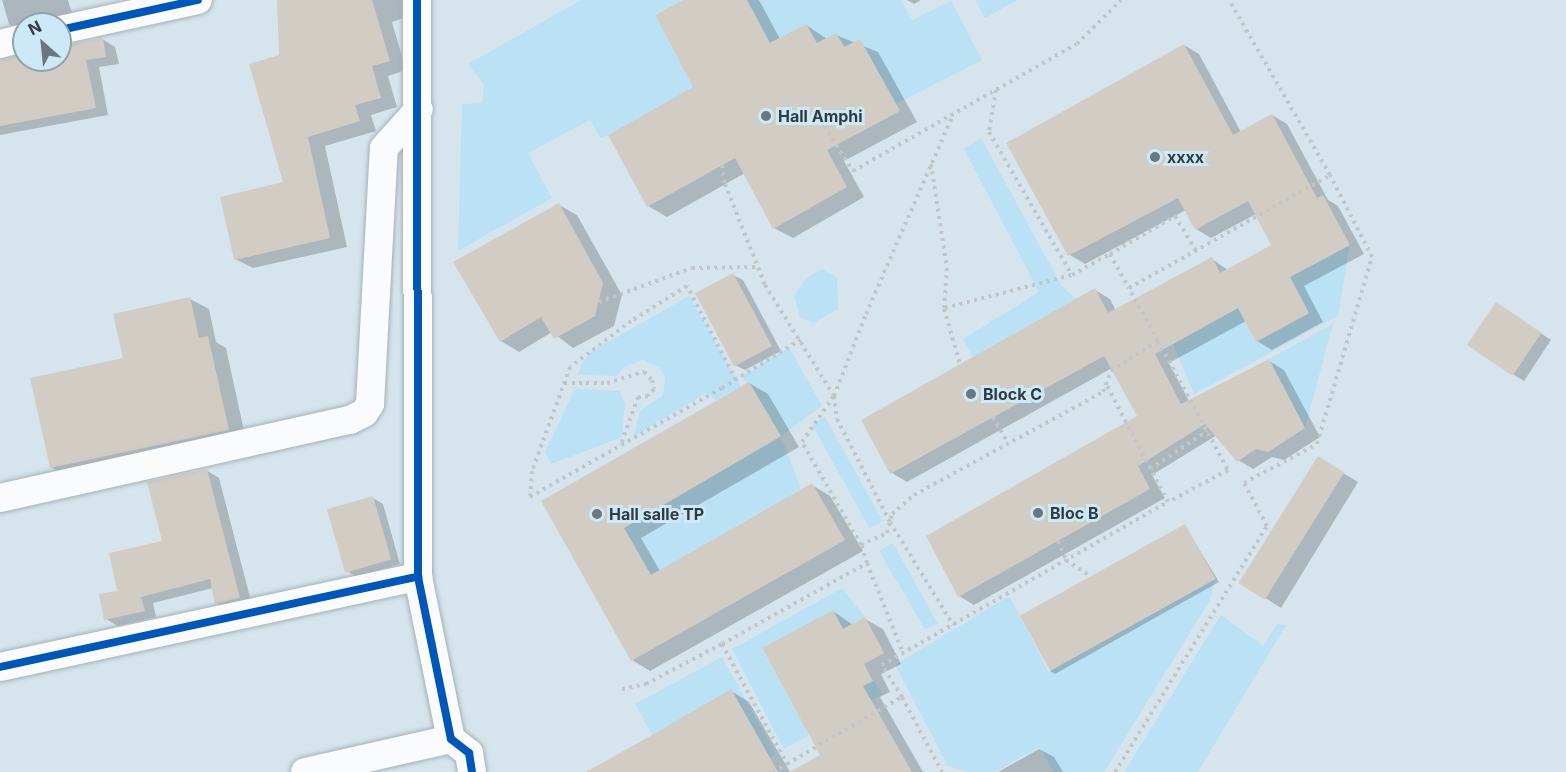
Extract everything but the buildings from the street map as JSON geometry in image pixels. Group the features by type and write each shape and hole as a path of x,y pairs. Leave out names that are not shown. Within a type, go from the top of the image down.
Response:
{"street":[{"path":"72,27 198,0"},
{"path":"417,0 419,109 418,577 451,740 469,753 472,772"},
{"path":"0,498 350,420 364,413 370,404 384,148 419,109"},
{"path":"0,667 418,577"},
{"path":"305,772 451,740"}],"path":[{"path":"824,126 853,171 1077,44 1121,0"},
{"path":"1115,772 1267,526 1244,483 1317,444 1372,257 1330,175 1229,0"},
{"path":"996,90 989,132 1072,275"},
{"path":"903,653 861,545 802,442 834,396 953,115"},
{"path":"931,164 947,268 944,309 960,364"},
{"path":"722,165 725,184 765,285 834,396 837,419 890,522 953,625"},
{"path":"1129,288 1330,175"},
{"path":"944,309 1072,275 1175,216 1196,251"},
{"path":"942,772 903,697 882,665 1228,470 1110,254"},
{"path":"599,302 692,268 759,267"},
{"path":"736,380 687,286 631,321 570,367 532,471 530,497 736,380 800,340"},
{"path":"861,545 887,533 892,514 914,495 1103,392 1111,371 1158,341"},
{"path":"564,383 607,383 644,372 652,380 654,389 648,396 638,397 621,446"},
{"path":"1106,384 1168,502"},
{"path":"993,417 1008,443"},
{"path":"1150,469 1207,431"},
{"path":"1058,541 1066,560 1090,577"},
{"path":"622,689 646,684 867,563"},
{"path":"722,644 787,765"},
{"path":"773,772 903,697"}],"shaded area":[{"path":"581,0 683,0 655,15 693,87 608,135 600,138 590,120 528,153 552,198 458,251 462,104 482,103 484,84 468,64"},
{"path":"747,0 901,0 912,20 951,1 982,60 896,104 835,33 817,43 806,24 770,43"},
{"path":"975,0 1018,0 985,18"},
{"path":"981,138 1061,285 1076,299 973,357 963,339 1039,292 964,149"},
{"path":"1350,245 1338,316 1194,394 1173,344 1238,308 1256,342 1309,314 1290,277"},
{"path":"822,269 837,277 838,309 814,323 800,317 794,296 804,280"},
{"path":"689,296 741,387 717,400 706,393 633,437 640,411 663,395 665,377 660,368 643,360 624,367 617,376 578,375 582,363 592,351"},
{"path":"1333,324 1305,428 1269,359"},
{"path":"789,347 822,406 781,436 801,489 651,575 624,528 781,437 742,376"},
{"path":"575,389 620,391 625,404 622,437 551,464 545,452"},
{"path":"825,417 883,521 870,528 812,424"},
{"path":"893,543 938,624 925,629 879,551"},
{"path":"1215,579 1210,600 1104,772 1054,772 1039,747 995,772 967,772 948,766 895,665 1009,596 1049,672"},
{"path":"842,588 865,617 843,629 833,610 762,649 801,720 873,681 883,694 784,749 732,649"},
{"path":"1221,615 1263,646 1277,624 1286,625 1198,772 1124,772"},
{"path":"722,657 776,754 745,772 716,766 760,740 731,690 652,735 635,704"}],"cycle path":[{"path":"72,27 198,0"},
{"path":"417,0 418,577 451,739 469,753 472,772"},
{"path":"0,667 418,577"}],"place":[{"name":"Hall Amphi","path":"766,116"},
{"name":"xxxx","path":"1155,157"},
{"name":"Block C","path":"971,394"},
{"name":"Bloc B","path":"1038,513"},
{"name":"Hall salle TP","path":"597,514"}]}
